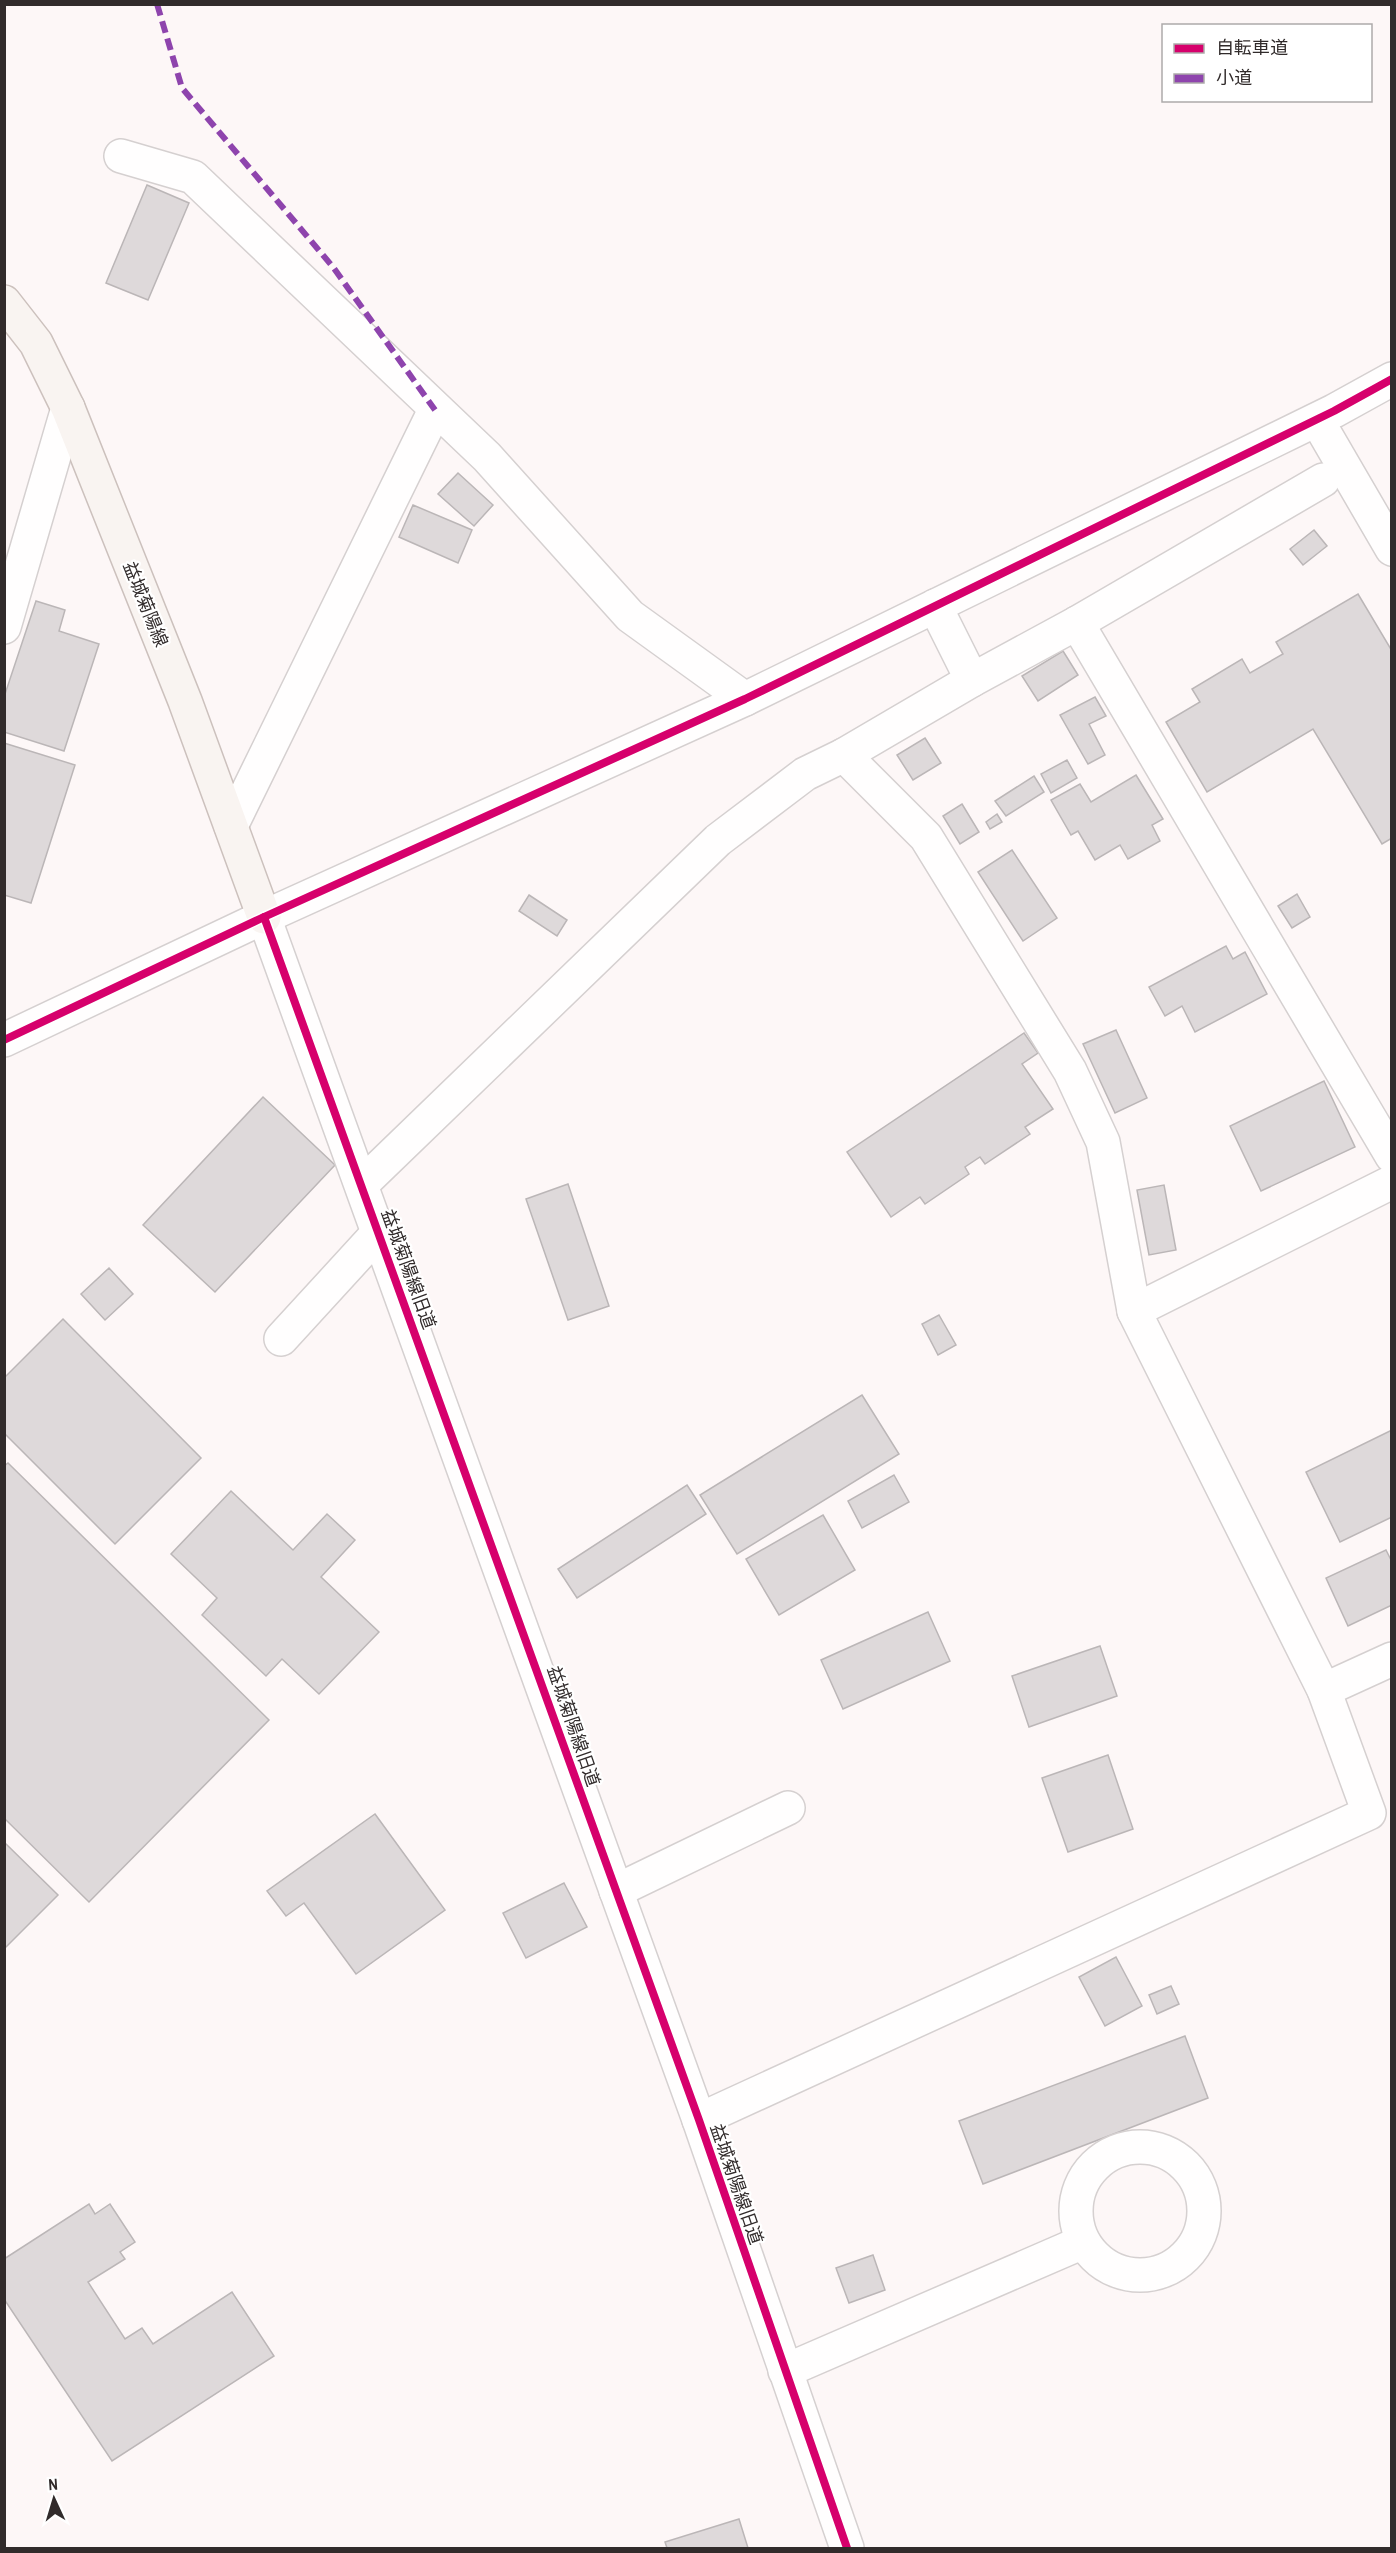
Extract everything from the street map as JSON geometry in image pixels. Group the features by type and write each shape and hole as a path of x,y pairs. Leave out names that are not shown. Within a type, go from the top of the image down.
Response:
{"main road":[{"name":"益城菊陽線","path":"4,302 36,343 68,408 185,701 264,917"}],"street":[{"path":"121,156 193,177 435,410 487,457 630,616 745,699"},
{"path":"4,1040 264,917 745,699 1317,420 1392,379"},
{"path":"4,627 68,408"},
{"path":"231,826 435,410"},
{"path":"1317,420 1392,549"},
{"path":"362,1184 718,840 805,774 844,755 972,680 1077,623 1323,480"},
{"path":"935,606 972,680"},
{"path":"1077,623 1392,1156"},
{"path":"699,2120 1369,1813 1324,1690 1134,1311 1103,1142 1070,1071 926,837 844,755"},
{"name":"益城菊陽線旧道","path":"264,917 380,1231 699,2120 847,2548"},
{"path":"1134,1311 1392,1182"},
{"path":"281,1339 380,1231"},
{"path":"1324,1690 1392,1659"},
{"path":"616,1891 788,1808"},
{"path":"785,2372 1083,2242"}],"building":[{"path":"147,185 189,203 148,300 106,283"},
{"path":"458,473 493,505 474,526 438,494"},
{"path":"413,505 472,530 458,563 399,537"},
{"path":"1314,530 1327,546 1303,565 1290,549"},
{"path":"1358,594 1392,651 1392,838 1382,844 1313,729 1207,792 1166,722 1200,702 1192,689 1242,659 1250,673 1283,654 1276,642"},
{"path":"36,601 65,610 59,631 99,644 64,751 4,732 4,697"},
{"path":"1063,651 1078,675 1038,701 1022,676"},
{"path":"1095,697 1106,716 1089,724 1105,755 1088,764 1060,715"},
{"path":"925,738 941,763 913,780 897,755"},
{"path":"4,743 75,765 31,903 4,895"},
{"path":"1067,760 1077,778 1051,793 1041,774"},
{"path":"1136,775 1163,819 1152,825 1160,841 1128,859 1120,845 1095,860 1078,831 1071,835 1051,800 1080,784 1091,802"},
{"path":"1034,776 1044,792 1006,816 995,801"},
{"path":"962,804 979,832 960,844 943,816"},
{"path":"997,814 1002,822 990,829 986,822"},
{"path":"1012,850 1057,918 1023,941 978,872"},
{"path":"1297,894 1310,917 1292,928 1278,906"},
{"path":"529,895 567,920 557,936 519,911"},
{"path":"1226,946 1233,959 1245,952 1267,994 1195,1032 1182,1006 1165,1016 1149,987"},
{"path":"1116,1030 1147,1098 1115,1113 1083,1044"},
{"path":"1024,1033 1038,1053 1022,1064 1053,1109 1025,1127 1030,1134 985,1164 980,1157 965,1167 969,1174 925,1204 920,1197 891,1217 847,1152"},
{"path":"1324,1081 1355,1147 1261,1191 1230,1126"},
{"path":"263,1097 335,1165 215,1292 143,1225"},
{"path":"568,1184 609,1306 568,1320 526,1199"},
{"path":"1164,1185 1176,1250 1149,1255 1137,1190"},
{"path":"109,1268 133,1294 105,1320 81,1294"},
{"path":"939,1315 956,1345 938,1355 922,1324"},
{"path":"63,1319 201,1458 115,1544 4,1433 4,1378"},
{"path":"862,1395 899,1454 737,1554 700,1495"},
{"path":"1392,1430 1392,1517 1340,1542 1306,1472"},
{"path":"8,1463 269,1720 89,1902 4,1818 4,1466"},
{"path":"894,1475 909,1502 862,1528 848,1501"},
{"path":"687,1485 706,1514 577,1598 558,1569"},
{"path":"231,1491 293,1550 327,1514 355,1540 321,1577 379,1632 319,1694 282,1659 266,1676 202,1615 217,1598 171,1554"},
{"path":"823,1515 855,1570 779,1615 746,1559"},
{"path":"1386,1550 1392,1562 1392,1605 1348,1626 1326,1578"},
{"path":"928,1612 950,1661 843,1709 821,1660"},
{"path":"1100,1646 1117,1696 1029,1727 1012,1676"},
{"path":"1108,1755 1133,1829 1068,1852 1042,1778"},
{"path":"375,1814 445,1910 356,1974 304,1903 286,1916 267,1891"},
{"path":"4,1842 58,1895 4,1949"},
{"path":"564,1883 587,1927 526,1958 503,1913"},
{"path":"1116,1957 1142,2006 1105,2026 1079,1977"},
{"path":"1171,1986 1179,2004 1157,2014 1149,1995"},
{"path":"1185,2036 1208,2098 983,2184 959,2121"},
{"path":"89,2204 95,2214 110,2204 135,2242 120,2252 125,2259 88,2282 125,2339 142,2328 153,2344 232,2292 274,2356 112,2461 4,2299 4,2259"},
{"path":"873,2255 885,2290 849,2303 836,2268"},
{"path":"739,2519 748,2548 667,2548 665,2542"}],"marked path":[{"path":"157,4 182,88 333,267 435,410"}],"cycle path":[{"path":"4,1040 264,917 745,699 1334,411 1392,379"},
{"path":"264,917 699,2120 847,2548"}]}
